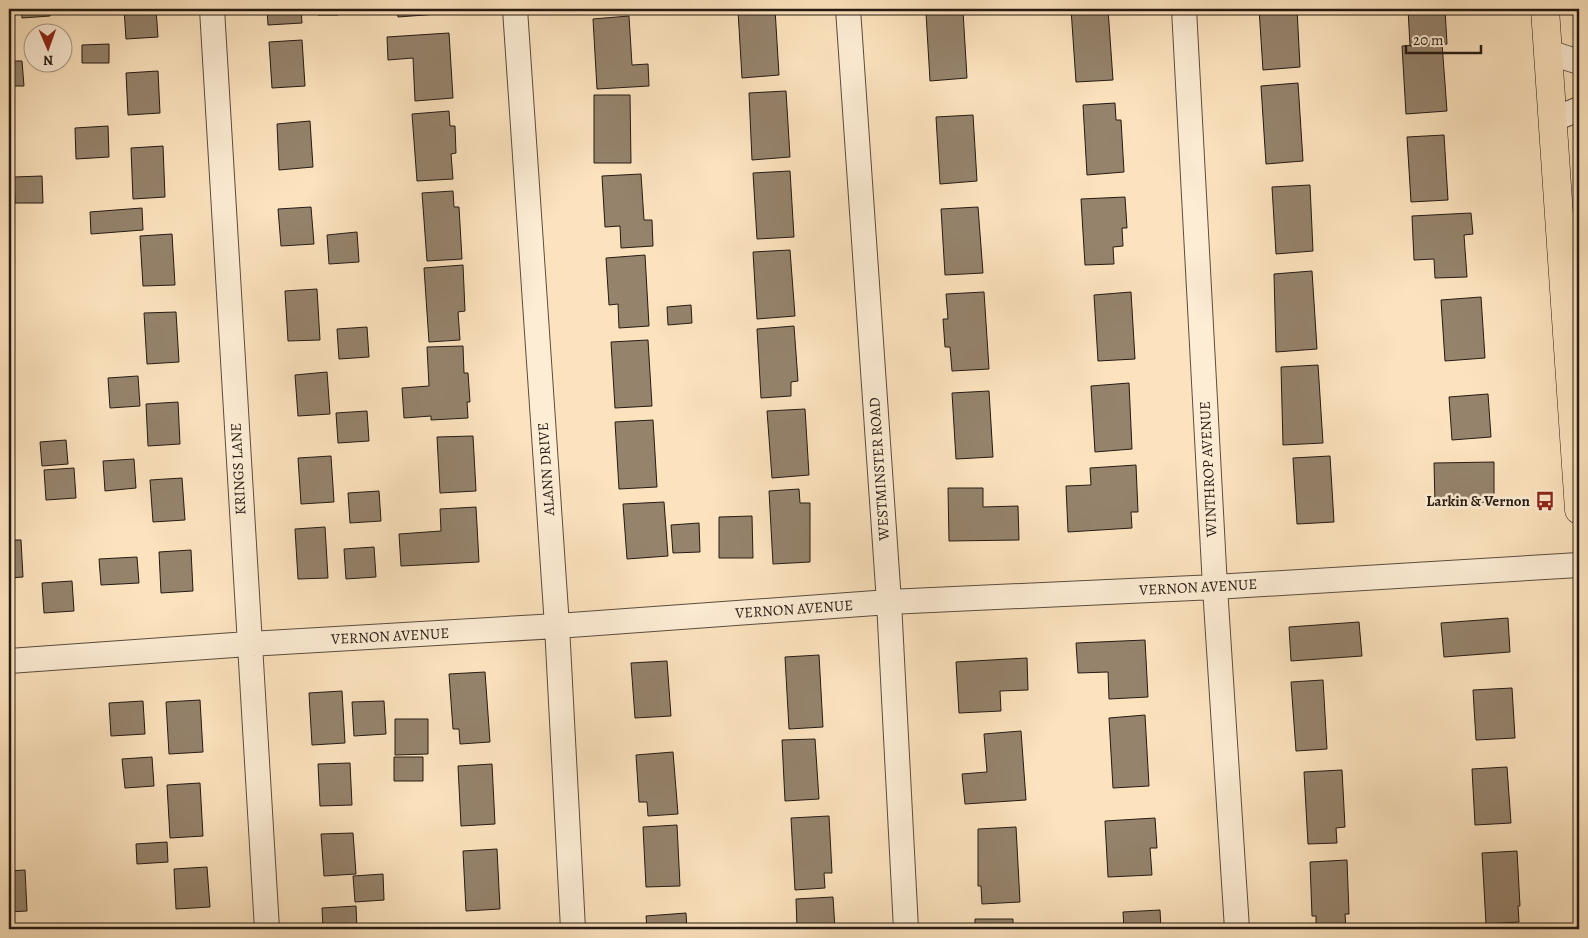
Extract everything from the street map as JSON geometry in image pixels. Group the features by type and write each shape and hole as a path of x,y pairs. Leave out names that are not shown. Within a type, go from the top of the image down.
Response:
{"main road":[{"path":"1545,9 1579,510"}],"street":[{"name":"KRINGS LANE","path":"212,9 248,644 267,929"},
{"name":"ALANN DRIVE","path":"515,9 557,626 573,929"},
{"name":"WESTMINSTER ROAD","path":"848,9 888,602 906,929"},
{"name":"WINTHROP AVENUE","path":"1184,9 1214,587 1237,929"},
{"path":"1548,52 1579,62"},
{"path":"1552,120 1579,109"},
{"name":"VERNON AVENUE","path":"9,661 248,644 557,626 888,602 1214,587 1579,565"}],"building":[{"path":"21,9 50,9 50,16 22,18"},
{"path":"124,9 156,9 158,37 126,39"},
{"path":"267,9 301,9 302,23 268,25"},
{"path":"318,9 338,9 338,15 318,15"},
{"path":"397,9 438,9 438,14 398,17"},
{"path":"775,9 779,75 742,78 738,11"},
{"path":"1071,9 1108,9 1113,80 1076,82"},
{"path":"1259,9 1297,9 1300,67 1263,70"},
{"path":"1408,9 1445,9 1447,44 1410,46"},
{"path":"963,11 967,78 930,81 926,13"},
{"path":"629,16 632,65 648,64 649,86 597,89 593,19"},
{"path":"449,33 453,98 415,101 413,58 388,60 387,37"},
{"path":"302,40 305,86 272,88 269,42"},
{"path":"1442,43 1447,111 1406,114 1402,46"},
{"path":"109,44 109,63 82,63 82,45"},
{"path":"9,61 22,61 24,86 9,86"},
{"path":"158,71 160,113 128,115 126,73"},
{"path":"1298,83 1303,161 1266,164 1261,86"},
{"path":"786,91 790,157 752,160 749,93"},
{"path":"594,95 630,95 631,163 594,163"},
{"path":"1115,103 1116,120 1121,120 1124,172 1087,175 1083,105"},
{"path":"449,111 450,126 455,126 456,153 451,154 453,179 417,181 412,114"},
{"path":"973,115 977,181 940,184 936,117"},
{"path":"310,121 313,167 279,170 277,124"},
{"path":"108,126 109,157 76,159 75,128"},
{"path":"1444,135 1448,200 1411,202 1407,137"},
{"path":"163,146 165,197 133,199 131,148"},
{"path":"790,171 794,237 757,239 753,173"},
{"path":"641,174 644,220 652,220 653,246 621,248 620,226 605,227 602,176"},
{"path":"42,176 43,203 15,203 14,177"},
{"path":"1310,185 1313,251 1276,254 1272,187"},
{"path":"453,191 454,207 459,207 462,259 427,261 422,193"},
{"path":"1125,197 1127,228 1122,228 1123,246 1113,247 1114,264 1085,265 1081,199"},
{"path":"311,207 314,244 281,246 278,209"},
{"path":"978,207 983,273 945,275 941,209"},
{"path":"142,208 143,230 91,234 90,212"},
{"path":"1471,213 1473,234 1464,235 1467,277 1435,278 1434,259 1414,260 1412,216"},
{"path":"357,232 359,262 329,264 327,235"},
{"path":"172,234 175,285 143,286 140,236"},
{"path":"790,250 795,316 757,319 753,252"},
{"path":"645,255 649,326 619,328 618,304 609,305 606,258"},
{"path":"463,265 465,311 458,312 460,340 429,342 424,268"},
{"path":"1312,271 1317,349 1276,352 1274,274"},
{"path":"317,289 320,340 288,341 285,291"},
{"path":"984,292 989,369 952,371 950,347 945,347 943,319 948,319 946,294"},
{"path":"1131,292 1135,359 1098,361 1094,295"},
{"path":"1481,297 1485,358 1445,361 1441,300"},
{"path":"691,305 692,323 668,325 667,307"},
{"path":"176,312 179,362 147,364 144,313"},
{"path":"794,326 798,381 791,382 791,396 761,398 757,329"},
{"path":"367,327 369,357 339,359 337,329"},
{"path":"648,340 652,406 615,408 611,342"},
{"path":"463,346 464,373 468,373 470,402 467,402 468,418 431,420 431,416 404,418 402,388 429,386 427,347"},
{"path":"1318,365 1323,443 1283,445 1281,367"},
{"path":"327,372 330,414 298,416 295,375"},
{"path":"138,376 140,406 110,408 108,378"},
{"path":"1129,383 1132,449 1095,452 1091,386"},
{"path":"989,391 993,457 956,459 952,393"},
{"path":"1488,394 1491,437 1452,440 1449,397"},
{"path":"178,402 180,444 148,446 146,404"},
{"path":"805,409 809,475 772,478 767,411"},
{"path":"367,411 369,441 338,443 336,413"},
{"path":"653,420 657,487 619,489 615,422"},
{"path":"473,436 476,491 440,493 437,437"},
{"path":"66,440 68,464 42,466 40,442"},
{"path":"331,456 334,502 301,504 298,458"},
{"path":"1330,456 1334,522 1297,524 1293,458"},
{"path":"134,459 136,488 105,491 103,461"},
{"path":"1494,462 1494,502 1435,503 1434,463"},
{"path":"1136,465 1138,512 1131,512 1132,528 1068,532 1066,486 1091,485 1090,468"},
{"path":"74,468 76,498 46,500 44,470"},
{"path":"182,478 185,520 153,522 150,480"},
{"path":"948,488 983,488 983,507 1018,506 1019,540 949,541"},
{"path":"799,489 800,503 810,503 810,562 773,564 769,491"},
{"path":"379,491 381,521 350,523 348,493"},
{"path":"664,502 668,556 627,559 623,504"},
{"path":"476,507 479,562 401,566 399,534 441,531 440,509"},
{"path":"752,516 753,558 719,558 719,517"},
{"path":"699,523 700,552 673,553 671,525"},
{"path":"325,527 328,578 298,579 295,529"},
{"path":"9,540 21,540 23,577 9,578"},
{"path":"374,547 376,577 346,579 344,549"},
{"path":"191,550 193,591 161,593 159,552"},
{"path":"137,557 139,583 101,585 99,559"},
{"path":"72,581 74,611 44,613 42,583"},
{"path":"1508,618 1510,652 1444,657 1441,623"},
{"path":"1359,622 1362,656 1291,661 1289,627"},
{"path":"1145,640 1148,697 1109,699 1108,672 1078,673 1076,643"},
{"path":"819,655 823,727 789,729 785,657"},
{"path":"1027,658 1028,690 1000,691 1001,711 959,713 956,662"},
{"path":"667,661 671,716 635,718 631,663"},
{"path":"485,672 490,742 460,744 459,729 453,729 449,674"},
{"path":"1323,680 1327,749 1296,751 1291,682"},
{"path":"1512,688 1515,738 1476,740 1473,690"},
{"path":"342,691 345,743 312,745 309,693"},
{"path":"200,700 203,752 169,754 166,702"},
{"path":"143,701 145,734 111,736 109,703"},
{"path":"384,701 386,734 354,736 352,702"},
{"path":"1145,715 1149,786 1113,788 1109,718"},
{"path":"395,719 428,719 428,754 395,755"},
{"path":"1021,731 1026,800 965,804 962,774 987,772 984,734"},
{"path":"815,739 819,799 785,801 782,740"},
{"path":"9,742 11,742 11,790 9,790"},
{"path":"673,752 678,814 648,816 647,802 639,802 636,755"},
{"path":"152,757 154,786 125,788 122,759"},
{"path":"394,757 423,757 423,781 394,781"},
{"path":"350,763 352,805 320,806 318,764"},
{"path":"492,764 495,824 461,826 458,766"},
{"path":"1507,767 1511,823 1475,825 1472,769"},
{"path":"1342,770 1345,827 1336,828 1337,843 1308,844 1304,772"},
{"path":"200,783 203,836 170,838 167,785"},
{"path":"829,816 832,873 824,873 825,888 795,890 791,818"},
{"path":"1155,818 1157,848 1150,848 1152,875 1108,877 1105,821"},
{"path":"677,825 680,886 646,887 643,827"},
{"path":"1016,827 1020,902 982,904 981,886 978,886 978,829"},
{"path":"353,833 356,874 324,876 321,834"},
{"path":"167,842 168,862 137,864 136,844"},
{"path":"497,849 500,909 466,911 463,851"},
{"path":"1517,851 1519,922 1486,924 1482,853"},
{"path":"1347,860 1349,914 1345,914 1346,929 1316,929 1316,916 1312,916 1310,862"},
{"path":"207,867 210,907 176,909 174,869"},
{"path":"25,870 27,911 9,912 9,871"},
{"path":"383,874 384,900 355,902 353,876"},
{"path":"833,897 835,929 797,929 796,899"},
{"path":"356,906 357,929 323,929 322,908"},
{"path":"1160,910 1161,929 1124,929 1123,912"},
{"path":"686,913 687,929 647,929 646,916"},
{"path":"975,919 1013,919 1013,929 975,929"},
{"path":"499,924 500,929 466,929 466,926"}],"place":[{"name":"Larkin & Vernon","path":"1545,501"}]}
